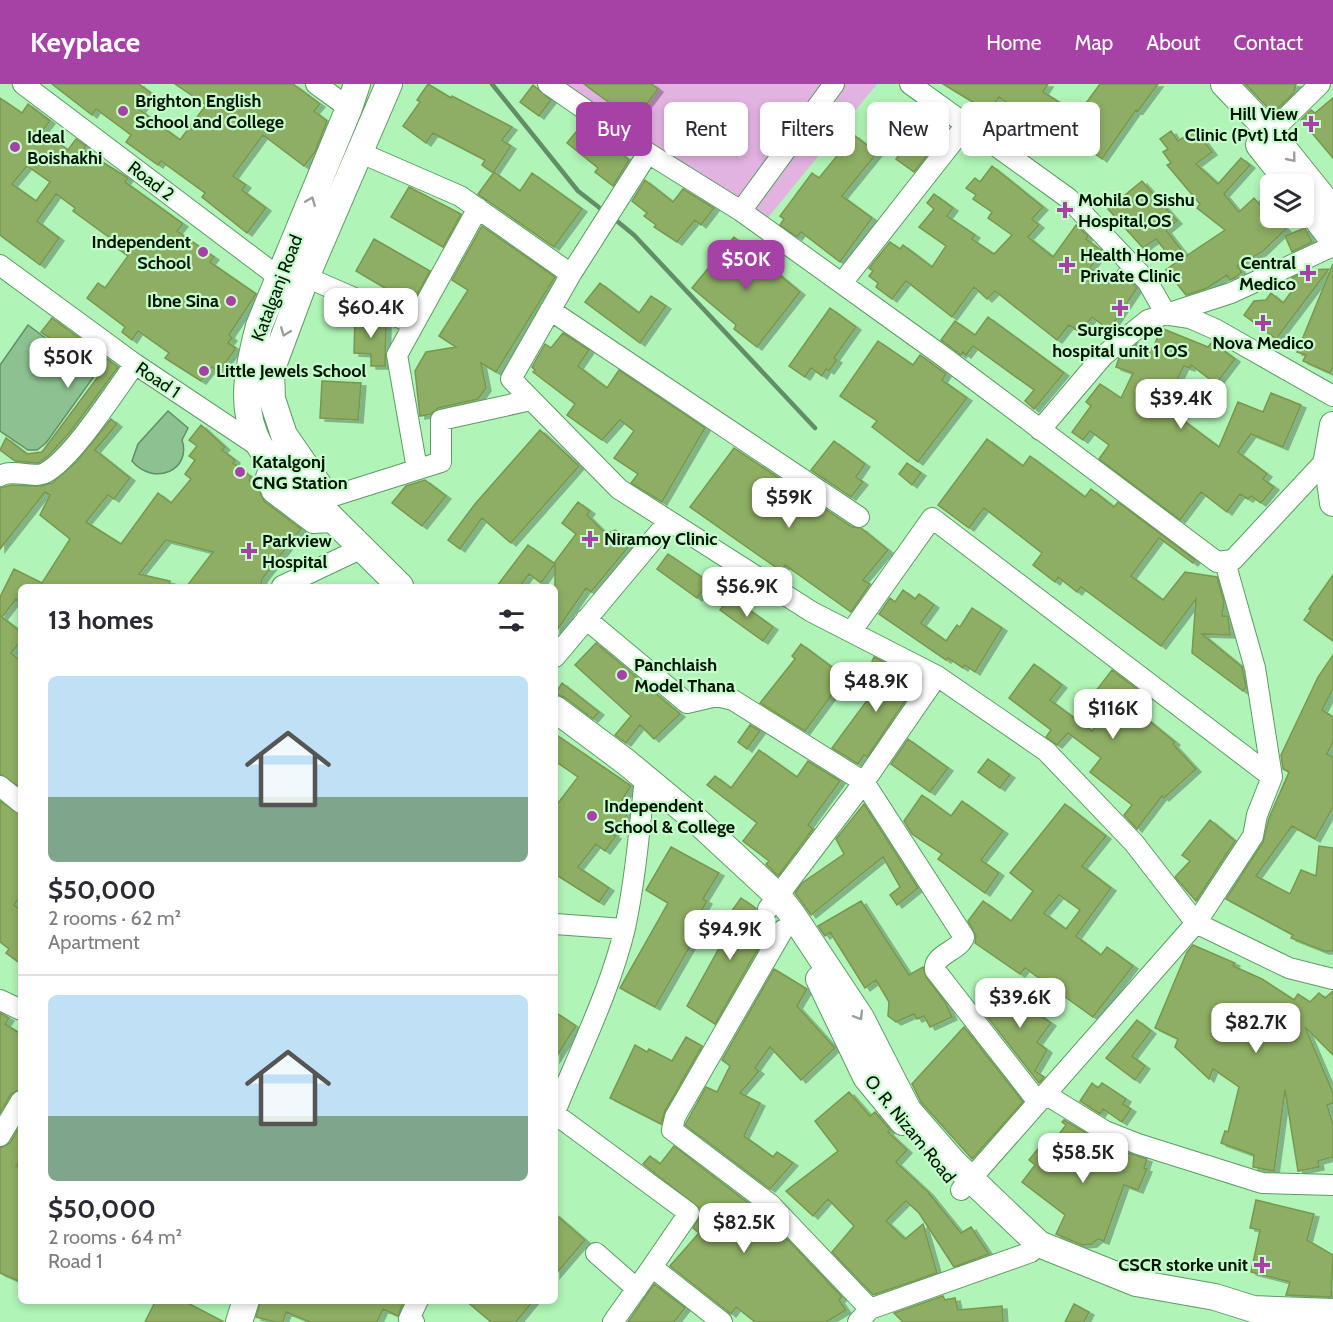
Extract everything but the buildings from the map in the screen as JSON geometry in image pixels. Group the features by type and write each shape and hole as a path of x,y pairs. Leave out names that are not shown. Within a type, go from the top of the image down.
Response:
{"main road":[{"name":"Katalganj Road","path":"357,84 295,283 271,371 272,399 284,435 327,498 415,584"},
{"name":"Katalganj Road","path":"389,84 361,153 295,283 257,335 249,363 246,400 252,432 267,454 360,549 398,584"},
{"path":"1216,86 1333,210"},
{"path":"1265,139 1284,174"},
{"path":"1314,215 1333,240"},
{"path":"246,400 272,399"},
{"path":"1333,425 1327,459 1333,503"},
{"path":"558,711 626,762 696,820 773,903 792,914 861,1018 908,1110 965,1185 1039,1244 1136,1283 1215,1297 1253,1309 1333,1312"},
{"name":"O. R. Nizam Road","path":"558,722 644,787 773,903 783,930 821,981 866,1077 965,1185 1031,1252 1129,1293 1250,1322"},
{"path":"223,1322 228,1304"},
{"path":"239,1322 245,1304"}],"street":[{"name":"Road 2","path":"23,84 295,283 414,324"},
{"path":"316,84 349,108"},
{"path":"548,84 576,103"},
{"path":"741,211 834,84"},
{"path":"910,84 961,121"},
{"path":"1265,139 1320,84"},
{"path":"842,283 961,131"},
{"path":"361,153 460,196 571,274"},
{"path":"652,155 741,211 842,283 1217,562 1233,560 1327,459"},
{"path":"646,156 571,274 511,379 620,489 668,522 812,612 937,676 1046,751 1134,843 1196,923 1289,968 1333,979"},
{"path":"1009,156 1068,198 1147,281 1166,314"},
{"path":"417,468 397,355 478,208"},
{"path":"1040,429 1103,356 1148,320 1231,293 1333,246"},
{"name":"Road 1","path":"3,274 267,454"},
{"path":"550,310 859,517"},
{"path":"1166,314 1190,318 1215,329 1333,396"},
{"path":"0,476 6,473 44,474 55,465 98,414 135,364"},
{"path":"327,498 441,462 441,420 531,400"},
{"path":"851,632 932,518 1272,777"},
{"path":"558,653 668,522"},
{"path":"286,584 360,549"},
{"path":"965,1185 1196,923 1252,836 1257,815 1272,777 1255,668 1224,562"},
{"path":"586,620 687,704 717,696 733,700 864,782 964,937 962,942 937,961 935,970 1042,1098 1105,1131 1138,1144 1262,1183 1333,1185"},
{"path":"773,903 864,782 937,676"},
{"path":"0,786 18,801"},
{"path":"558,1106 608,982 624,929 635,869 644,787"},
{"path":"558,924 624,929"},
{"path":"783,930 675,1117 672,1130 770,1204 864,1316 1031,1252"},
{"path":"0,1000 18,1009"},
{"path":"0,1136 18,1106"},
{"path":"558,1115 689,1213 613,1322"},
{"path":"596,1253 637,1289"},
{"path":"652,1267 694,1314 722,1322"},
{"path":"414,1322 410,1319 416,1304"}],"shaded area":[{"path":"566,84 877,84 855,111 855,102 760,102 760,156 818,156 766,220 672,156 748,156 748,102 664,102 664,151 652,142 652,102 592,102"},
{"path":"28,325 95,375 46,443 37,450 28,450 0,431 0,365"},
{"path":"168,411 188,428 182,440 184,451 182,460 169,472 150,473 132,461 138,444"}],"waterway":[{"path":"492,84 578,191 605,212"},
{"path":"612,217 634,235 815,428"}],"place":[{"name":"Brighton English School and College","path":"123,111"},
{"name":"Hill View Clinic (Pvt) Ltd","path":"1311,124"},
{"name":"Ideal Boishakhi","path":"15,147"},
{"name":"Mohila O Sishu Hospital,OS","path":"1065,210"},
{"name":"Independent School","path":"203,252"},
{"name":"Health Home Private Clinic","path":"1067,265"},
{"name":"Central Medico","path":"1308,273"},
{"name":"Ibne Sina","path":"231,301"},
{"name":"Surgiscope hospital unit 1 OS","path":"1120,308"},
{"name":"Nova Medico","path":"1263,323"},
{"name":"Little Jewels School","path":"204,371"},
{"name":"Katalgonj CNG Station","path":"240,472"},
{"name":"Niramoy Clinic","path":"590,539"},
{"name":"Parkview Hospital","path":"249,551"},
{"name":"Panchlaish Model Thana","path":"622,675"},
{"name":"Independent School & College","path":"592,816"},
{"name":"CSCR storke unit","path":"1262,1265"}]}
